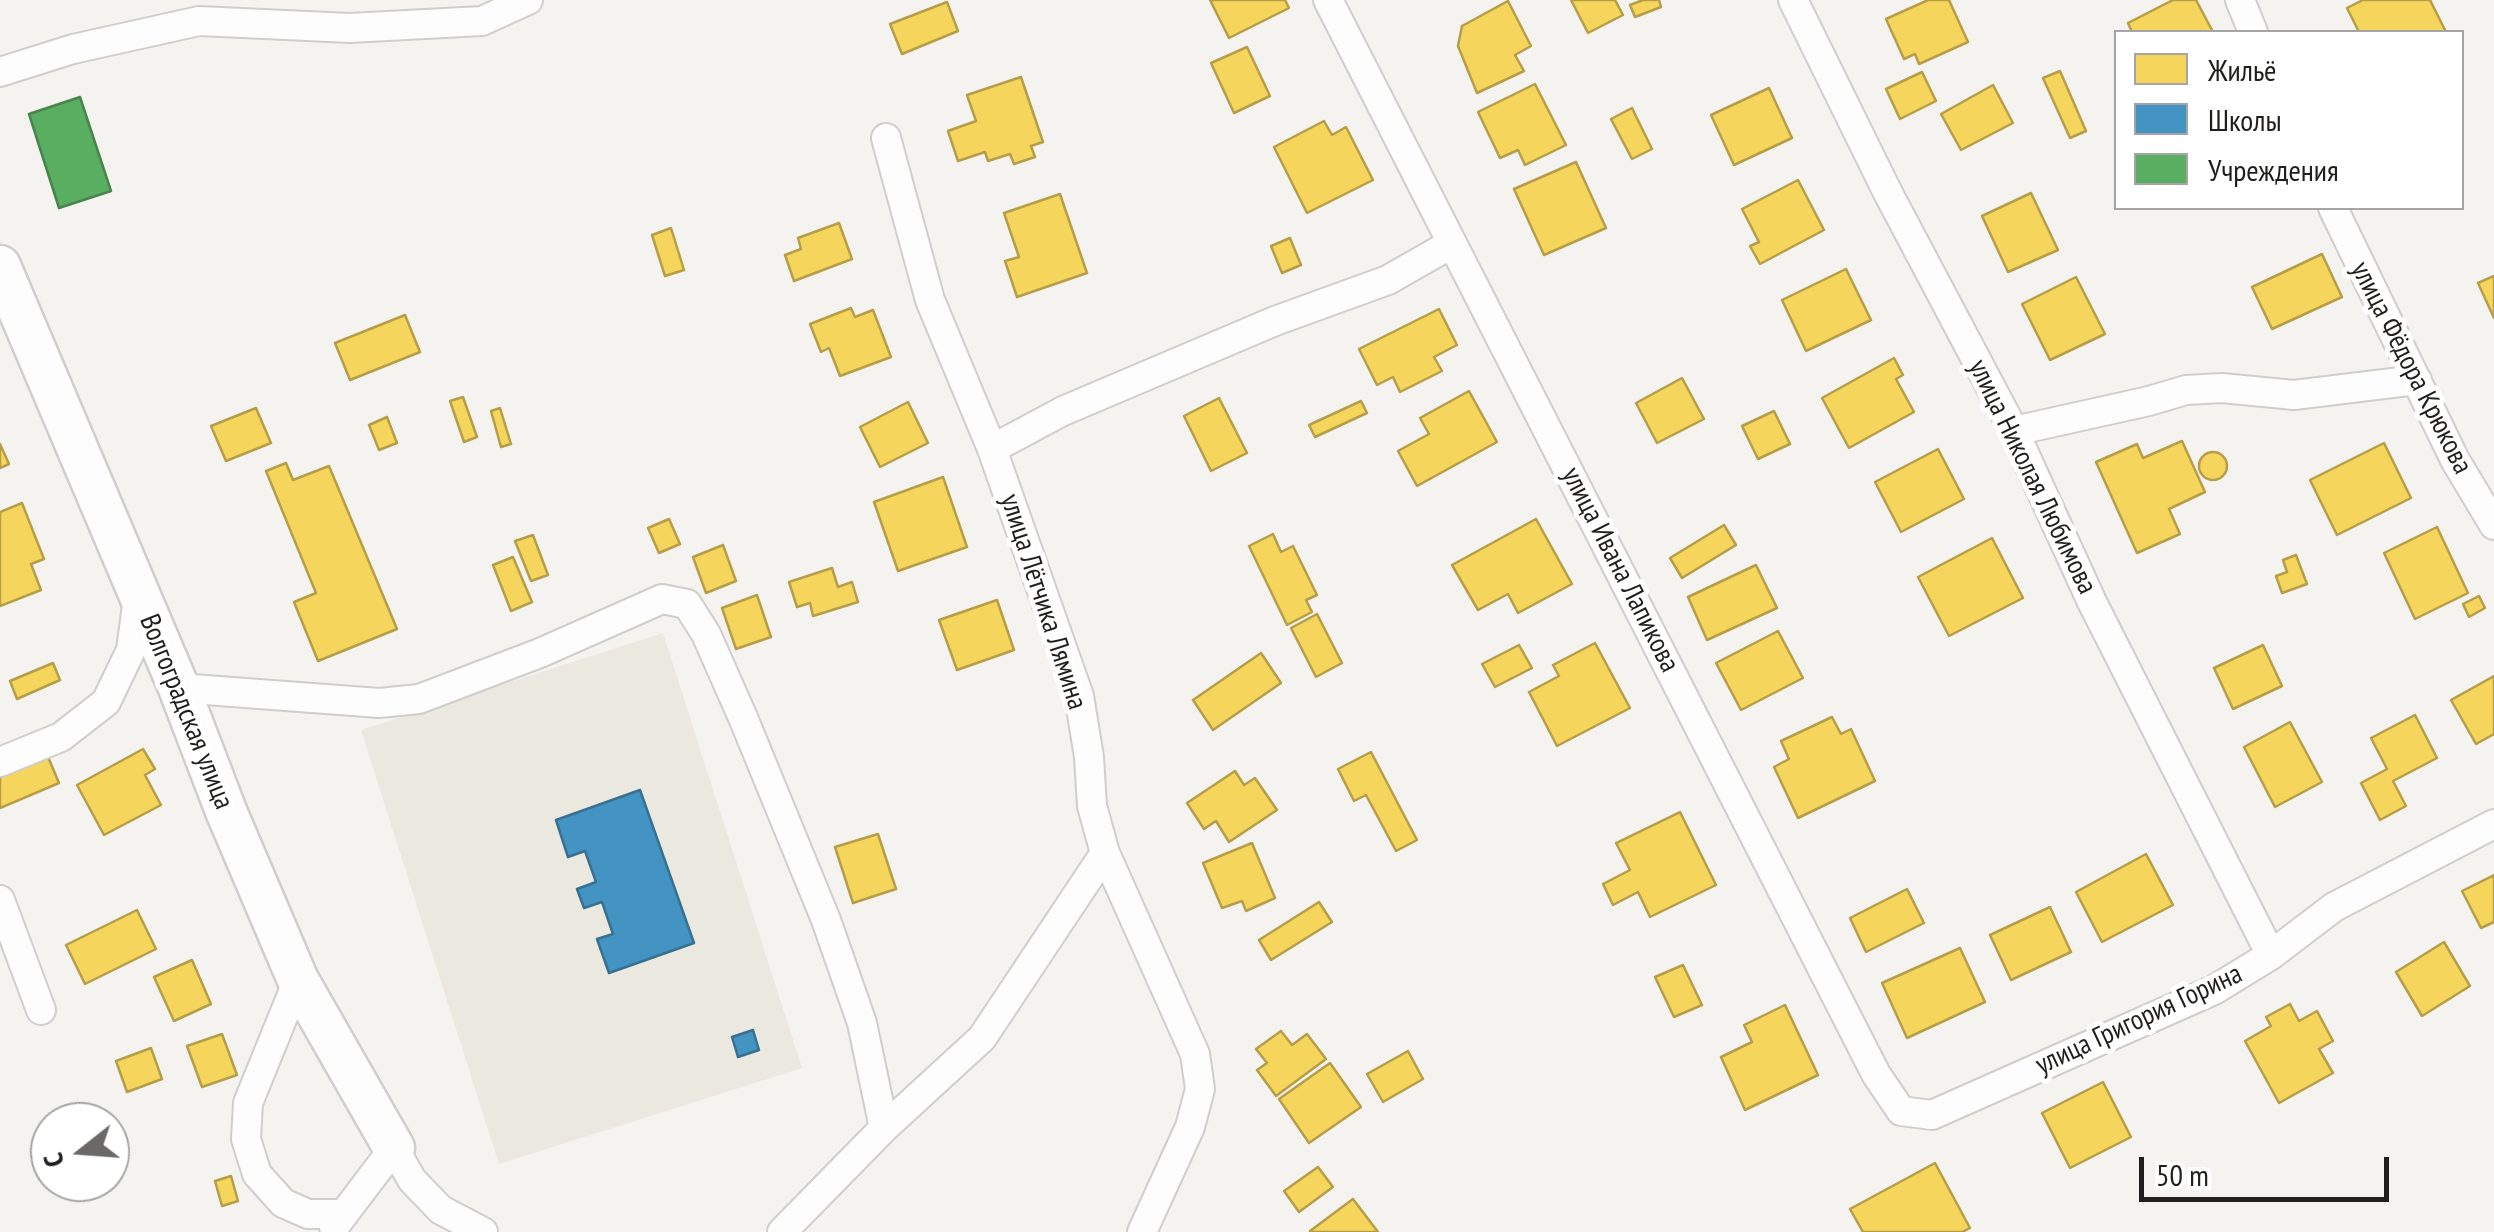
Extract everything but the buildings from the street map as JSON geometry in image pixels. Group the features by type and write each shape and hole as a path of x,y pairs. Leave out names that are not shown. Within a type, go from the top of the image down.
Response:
{"street":[{"path":"0,72 74,49 199,21 350,28 482,21 528,0"},
{"name":"улица Ивана Лапикова","path":"1328,0 1876,1074 1901,1110 1932,1115"},
{"name":"улица Николая Любимова","path":"1793,0 1888,193 2014,431 2092,602 2271,955"},
{"path":"2240,0 2251,30"},
{"name":"улица Лётчика Лямина","path":"886,138 930,300 992,449 1079,696 1092,806 1105,853 1195,1054 1200,1089 1190,1127 1142,1232"},
{"name":"улица Фёдора Крюкова","path":"2334,210 2455,460 2494,526"},
{"path":"992,449 1100,395 1276,320 1388,280 1451,244"},
{"name":"Волгоградская улица","path":"2,278 179,688 298,980 394,1148"},
{"path":"2014,431 2149,402 2186,390 2222,388 2294,394 2417,380"},
{"path":"0,762 61,736 106,702 132,650 138,595"},
{"path":"179,688 379,704 419,699 540,654 662,598 686,604 706,634 826,920 862,1023 884,1128"},
{"name":"улица Григория Горина","path":"1932,1115 2214,990 2271,955 2334,906 2494,824"},
{"path":"782,1232 884,1128 982,1038 1105,853"},
{"path":"0,900 41,1010"},
{"path":"298,980 248,1103 246,1139 258,1174 282,1203 337,1223 394,1148 412,1180 440,1210 484,1232"}],"shaded area":[{"path":"663,633 802,1068 499,1164 361,730"}]}
